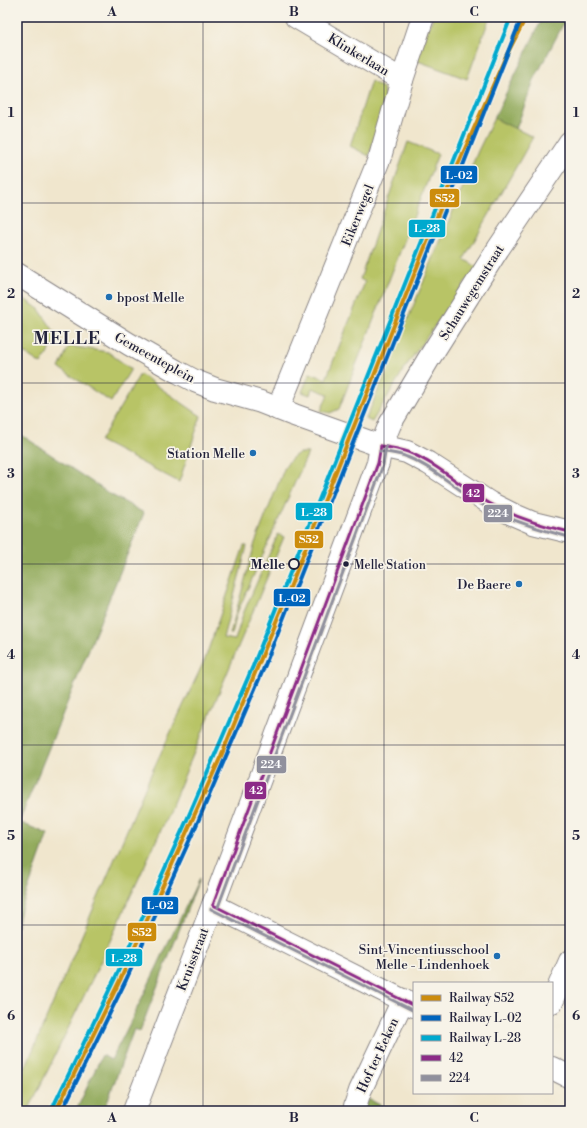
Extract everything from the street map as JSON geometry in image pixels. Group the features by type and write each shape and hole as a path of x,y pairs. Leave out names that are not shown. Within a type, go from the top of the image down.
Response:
{"street":[{"name":"Klinkerlaan","path":"296,17 402,80"},
{"name":"Eikerwegel","path":"278,409 380,157 402,80 423,17"},
{"name":"Schauwegemstraat","path":"381,446 390,424 428,360 498,249 570,142"},
{"name":"Gemeenteplein","path":"17,274 129,344 176,371 215,389 235,394 278,409"},
{"path":"278,409 381,446 407,452 428,463 490,503 512,514 534,523 570,532"},
{"name":"Kruisstraat","path":"134,1111 213,905 378,463 381,446"},
{"path":"213,905 408,1003"},
{"path":"553,1000 570,961"},
{"name":"Hof ter Eeken","path":"354,1111 360,1091 408,1003"},
{"path":"553,1068 570,1077"}],"green space":[{"path":"433,17 490,17 467,79 415,60"},
{"path":"543,17 567,17 534,80 516,129 494,118"},
{"path":"371,81 383,88 386,103 369,156 350,146"},
{"path":"494,118 533,137 464,259 477,267 406,366 372,422 366,419 478,151"},
{"path":"408,142 438,154 339,409 330,413 321,411 328,394 312,388 310,395 302,392 310,373 326,379 365,282 360,279"},
{"path":"17,294 39,309 58,337 41,364 17,348"},
{"path":"69,346 108,352 131,369 111,402 59,368"},
{"path":"140,374 201,416 179,482 100,441"},
{"path":"17,432 110,494 144,513 19,822 48,834 21,909 17,927"},
{"path":"300,453 308,453 237,613 232,634 230,634 255,543 284,469 291,459"},
{"path":"278,534 284,537 167,817 98,967 28,1111 17,1111 17,1087 151,774 205,659 244,546 247,546 223,638 235,640 243,614"},
{"path":"199,879 140,1031 134,1029 104,1111 76,1111 102,1055 111,1060"},
{"path":"369,1099 391,1111 365,1111 365,1106"}],"rail line":[{"name":"L-28","path":"52,1109 116,976 186,822 253,666 511,17"},
{"name":"S52","path":"56,1111 121,978 221,756 287,595 456,169 505,58 526,17"},
{"name":"L-02","path":"62,1111 126,980 196,826 263,670 521,19"}],"transit line":[{"name":"42","path":"381,446 405,451 419,457 479,497 508,513 539,524 570,532"},
{"name":"42","path":"213,905 378,463 381,446"},
{"name":"224","path":"218,907 383,465 386,447"},
{"name":"224","path":"380,451 407,457 418,462 478,502 498,513 517,521 569,537"},
{"name":"42","path":"213,905 413,1005"},
{"name":"224","path":"211,909 412,1010"}],"place":[{"name":"bpost Melle","path":"109,297"},
{"name":"Station Melle","path":"253,453"},
{"name":"Melle","path":"294,564"},
{"name":"Melle Station","path":"346,564"},
{"name":"De Baere","path":"519,584"},
{"name":"Sint-Vincentiusschool Melle - Lindenhoek","path":"497,956"}],"district":[{"name":"MELLE","path":"67,338"}]}
